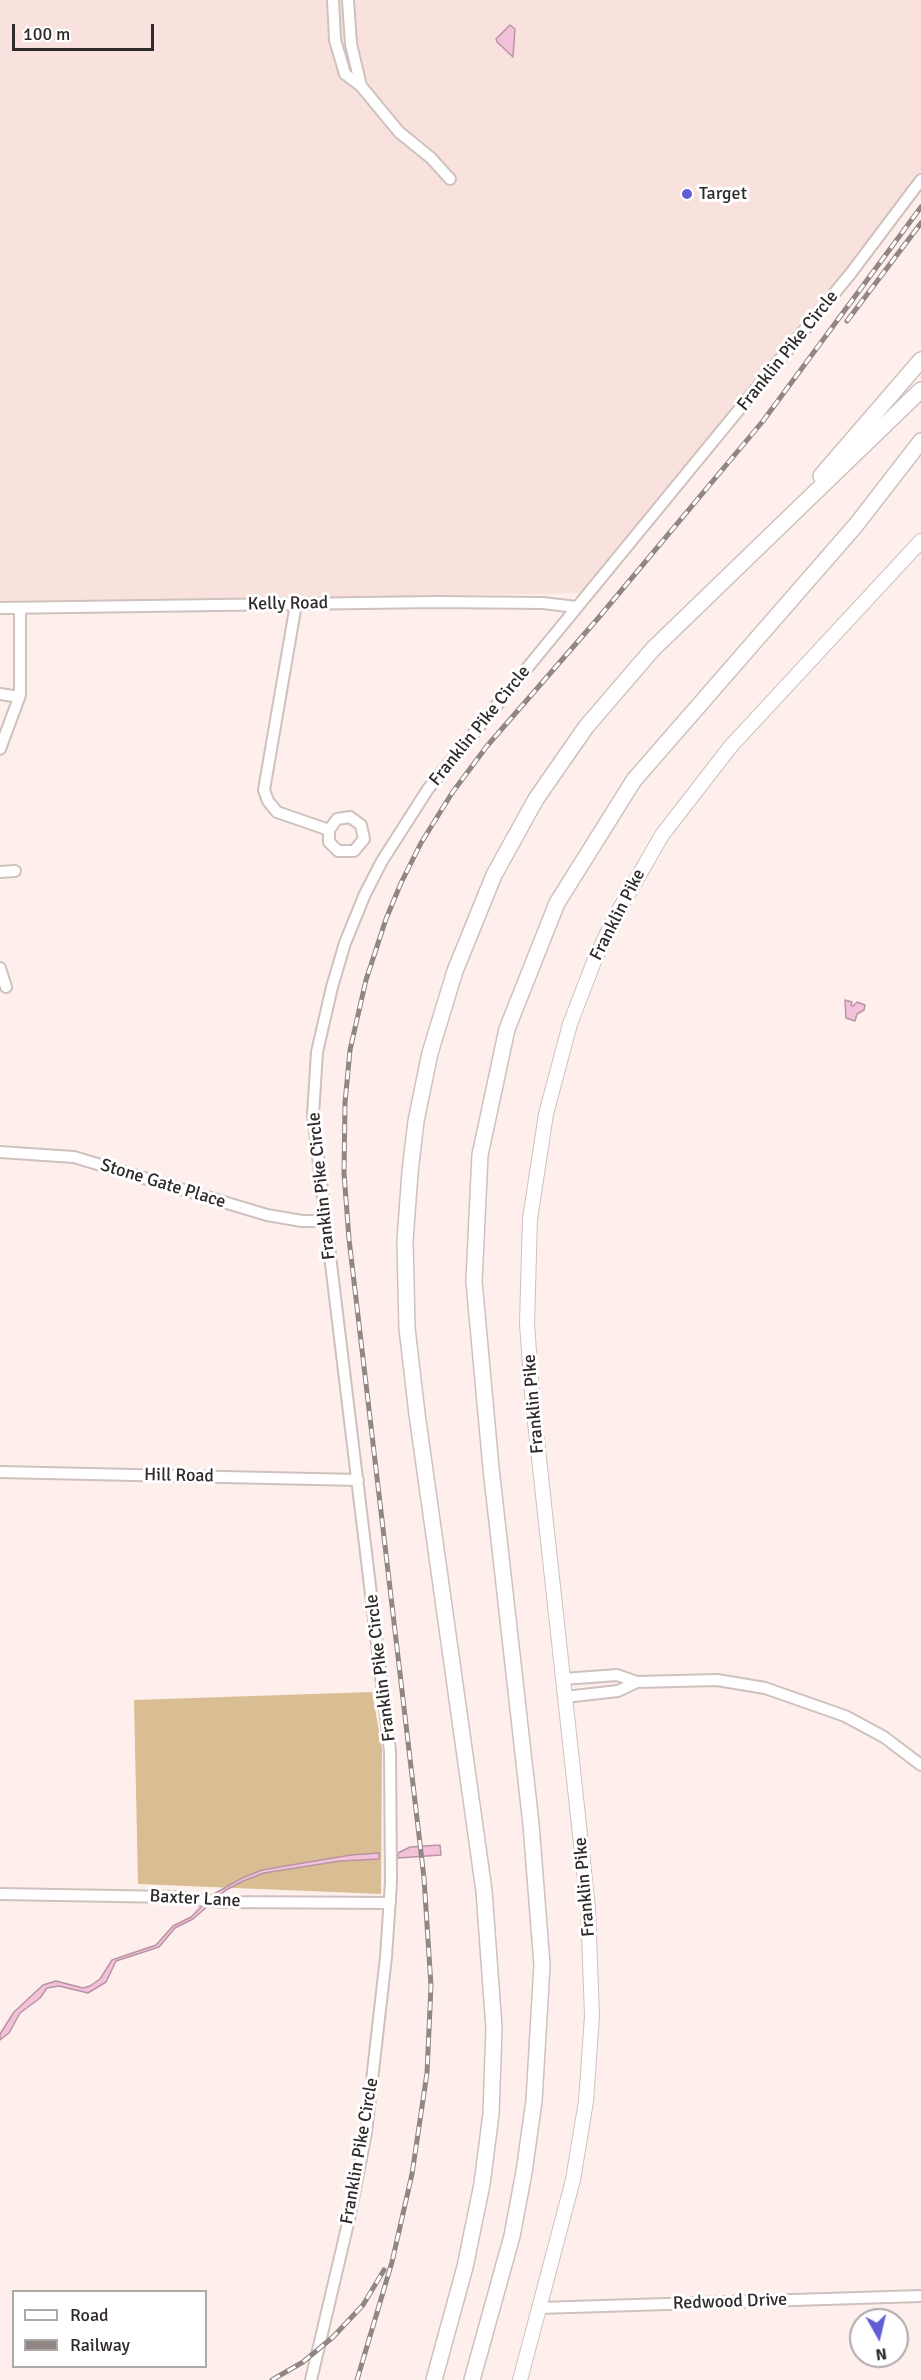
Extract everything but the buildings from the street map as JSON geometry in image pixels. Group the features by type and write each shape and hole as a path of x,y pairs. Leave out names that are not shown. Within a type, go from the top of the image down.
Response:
{"highway":[{"path":"776,528 921,360"},
{"path":"434,2380 467,2259 482,2184 492,2098 494,2028 484,1891 408,1336 406,1218 418,1112 434,1036 467,938 494,875 536,799 586,727 631,674 776,528 865,446 921,390"},
{"path":"472,2380 512,2236 524,2172 534,2102 542,1965 531,1824 491,1468 474,1281 480,1155 507,1029 557,903 634,780 856,525 921,441"}],"main road":[{"name":"Franklin Pike","path":"520,2380 574,2172 586,2101 591,2040 590,1935 532,1394 526,1279 536,1166 552,1084 564,1042 595,959 615,917 675,816 706,775 758,715 921,541"}],"street":[{"path":"333,0 335,40 345,74 361,86 399,132 431,158 450,179"},
{"path":"348,0 351,44 361,86"},
{"name":"Franklin Pike Circle","path":"311,2380 350,2219 366,2133 379,2032 390,1903 390,1751 313,1115 314,1082 320,1036 332,987 359,907 382,861 428,789 836,292 921,180"},
{"name":"Kelly Road","path":"0,608 543,603 576,607"},
{"path":"296,604 264,790 268,801 277,812 329,830"},
{"path":"0,749 19,697 20,608"},
{"path":"0,693 19,697"},
{"path":"0,872 15,871"},
{"path":"0,968 6,987"},
{"name":"Stone Gate Place","path":"0,1152 74,1157 267,1215 302,1221 325,1221"},
{"name":"Hill Road","path":"0,1472 358,1479"},
{"path":"563,1679 617,1676 637,1682 717,1680 765,1688 852,1719 884,1737 921,1765"},
{"path":"565,1697 618,1691 637,1682"},
{"name":"Baxter Lane","path":"0,1894 173,1897 214,1902 390,1903"},
{"name":"Redwood Drive","path":"539,2308 921,2296"}],"shaded area":[{"path":"0,0 921,0 921,182 598,593 0,603"},
{"path":"510,25 515,29 513,57 496,39"},
{"path":"845,1000 852,1002 853,1006 857,1002 865,1005 864,1010 857,1014 855,1021 846,1018"},
{"path":"372,1692 382,1748 381,1894 138,1884 134,1700"},
{"path":"440,1845 441,1855 398,1858 398,1853 410,1847"},
{"path":"379,1853 379,1859 340,1861 264,1873 243,1881 226,1890 193,1919 175,1928 159,1947 116,1961 106,1982 88,1993 59,1986 47,1988 40,1998 20,2013 9,2033 0,2040 0,2034 14,2012 43,1985 56,1981 83,1988 90,1986 100,1979 112,1960 156,1945 173,1926 191,1917 214,1894 242,1878 262,1870 351,1855"}],"railway":[{"path":"357,2380 392,2262 412,2174 427,2073 431,1986 424,1878 349,1239 344,1173 345,1103 350,1050 366,980 386,919 401,883 421,843 452,793 487,746 600,616 763,421 921,207"},
{"path":"847,321 921,223"},
{"path":"272,2380 303,2362 333,2337 363,2305 384,2270"}],"place":[{"name":"Target","path":"687,194"}]}
